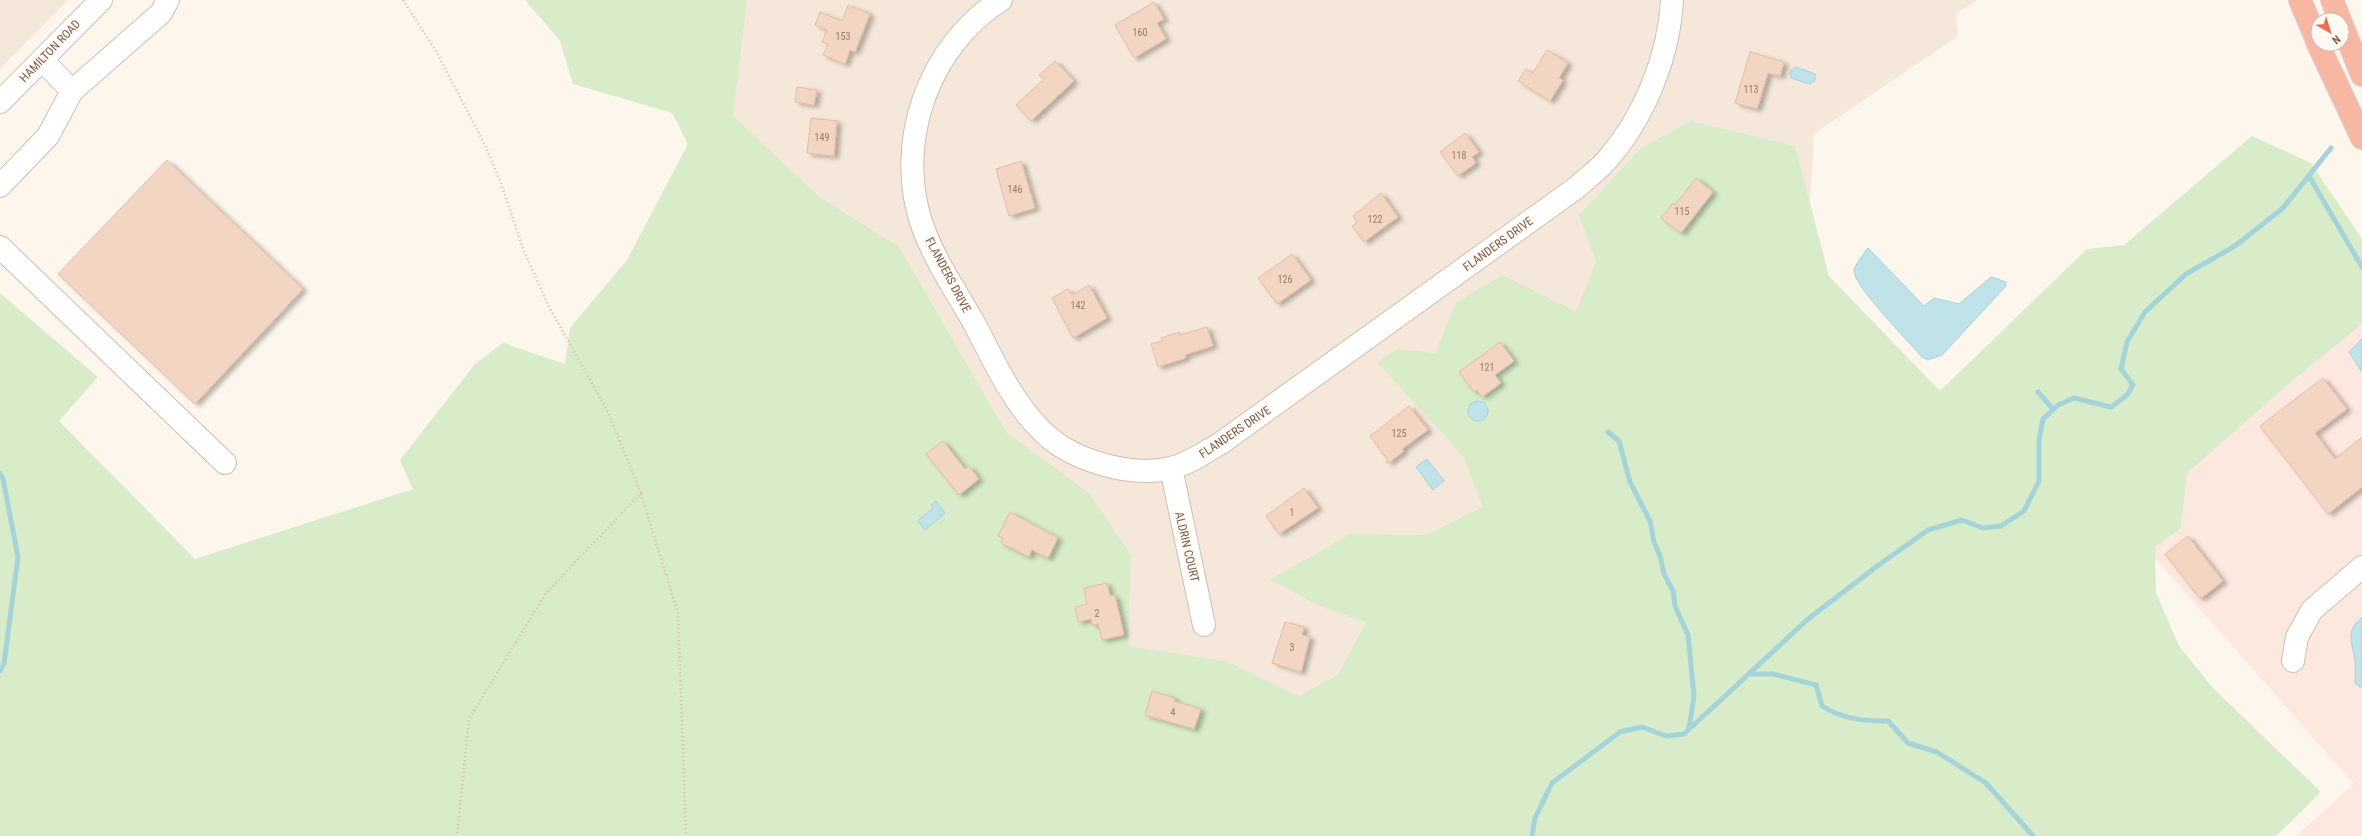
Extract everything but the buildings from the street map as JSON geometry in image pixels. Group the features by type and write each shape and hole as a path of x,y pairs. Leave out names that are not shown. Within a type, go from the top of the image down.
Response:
{"highway":[{"path":"2300,0 2310,24"},
{"path":"2332,0 2337,12"},
{"path":"2350,45 2362,75"},
{"path":"2322,52 2362,138"}],"street":[{"name":"HAMILTON ROAD","path":"0,102 101,0"},
{"path":"0,186 48,136 72,91 161,13 168,0"},
{"name":"FLANDERS DRIVE","path":"1001,0 977,18 957,40 940,64 925,94 917,120 912,153 914,186 921,222 933,250 996,363 1022,408 1040,430 1059,446 1084,458 1113,467 1144,470 1171,468 1192,460 1221,444 1576,188 1606,161 1630,126 1650,90 1664,51 1672,0"},
{"path":"42,60 72,91"},
{"path":"0,247 225,463"},
{"name":"ALDRIN COURT","path":"1171,468 1204,625"},
{"path":"2293,662 2296,637 2312,610 2362,567"}],"path":[{"path":"403,0 436,51 485,145 501,182 524,251 548,305 607,410 641,493 678,613 686,836"},
{"path":"457,836 469,719 546,593 641,493"}],"shaded area":[{"path":"0,0 68,0 0,69"},
{"path":"723,0 1977,0 1956,14 1958,36 1814,134 1804,306 1234,836 697,151"},
{"path":"2362,308 2362,836 2296,836 2354,784 2118,516"}],"green space":[{"path":"525,0 747,0 733,116 821,198 899,247 1006,432 1089,493 1131,555 1128,646 1229,662 1299,696 1338,675 1366,622 1322,607 1270,580 1350,534 1426,535 1483,507 1463,456 1377,362 1398,349 1435,353 1456,303 1502,275 1576,311 1596,262 1579,215 1642,147 1691,121 1795,146 1829,276 1940,391 2087,249 2124,245 2252,136 2311,163 2362,239 2362,324 2292,381 2187,473 2181,528 2155,547 2156,593 2179,646 2213,688 2321,792 2276,836 0,836 0,293 98,377 59,421 195,559 413,489 400,460 475,364 503,343 565,364 570,328 627,260 688,144 672,113 573,84 560,41"}],"water":[{"path":"1796,67 1815,74 1815,81 1809,84 1791,78 1790,71"},
{"path":"1868,248 1924,306 1934,298 1959,304 1991,277 2006,282 2006,286 1942,355 1928,360 1922,357 1872,301 1856,278 1854,271 1855,268"},
{"path":"2362,339 2362,372 2349,352"},
{"path":"1478,401 1485,404 1488,411 1485,418 1478,421 1471,418 1468,411 1471,404"},
{"path":"1427,459 1444,481 1433,490 1416,467"},
{"path":"936,501 945,513 925,530 918,521 933,508 931,505"},
{"path":"2362,617 2362,687 2360,687 2355,683 2355,664 2351,637 2353,627"}],"waterway":[{"path":"1532,836 1535,818 1552,783 1620,732 1642,727 1666,736 1684,734 1808,619 1876,567 1928,530 1962,520 1983,528 2001,526 2024,511 2039,481 2039,440 2043,419 2058,405 2074,398 2111,407 2127,395 2133,385 2121,369 2127,342 2145,312 2186,274 2235,246 2283,208 2331,148"},
{"path":"2309,176 2362,267"},
{"path":"2038,392 2053,409"},
{"path":"1608,432 1619,441 1630,482 1650,521 1654,542 1660,556 1664,574 1673,591 1675,606 1688,635 1694,696 1689,729"},
{"path":"0,474 3,479 18,557 4,664 0,671"},
{"path":"1749,674 1773,674 1816,685 1822,706 1837,714 1854,718 1888,721 1908,743 1937,752 1986,783 2033,836"}]}
